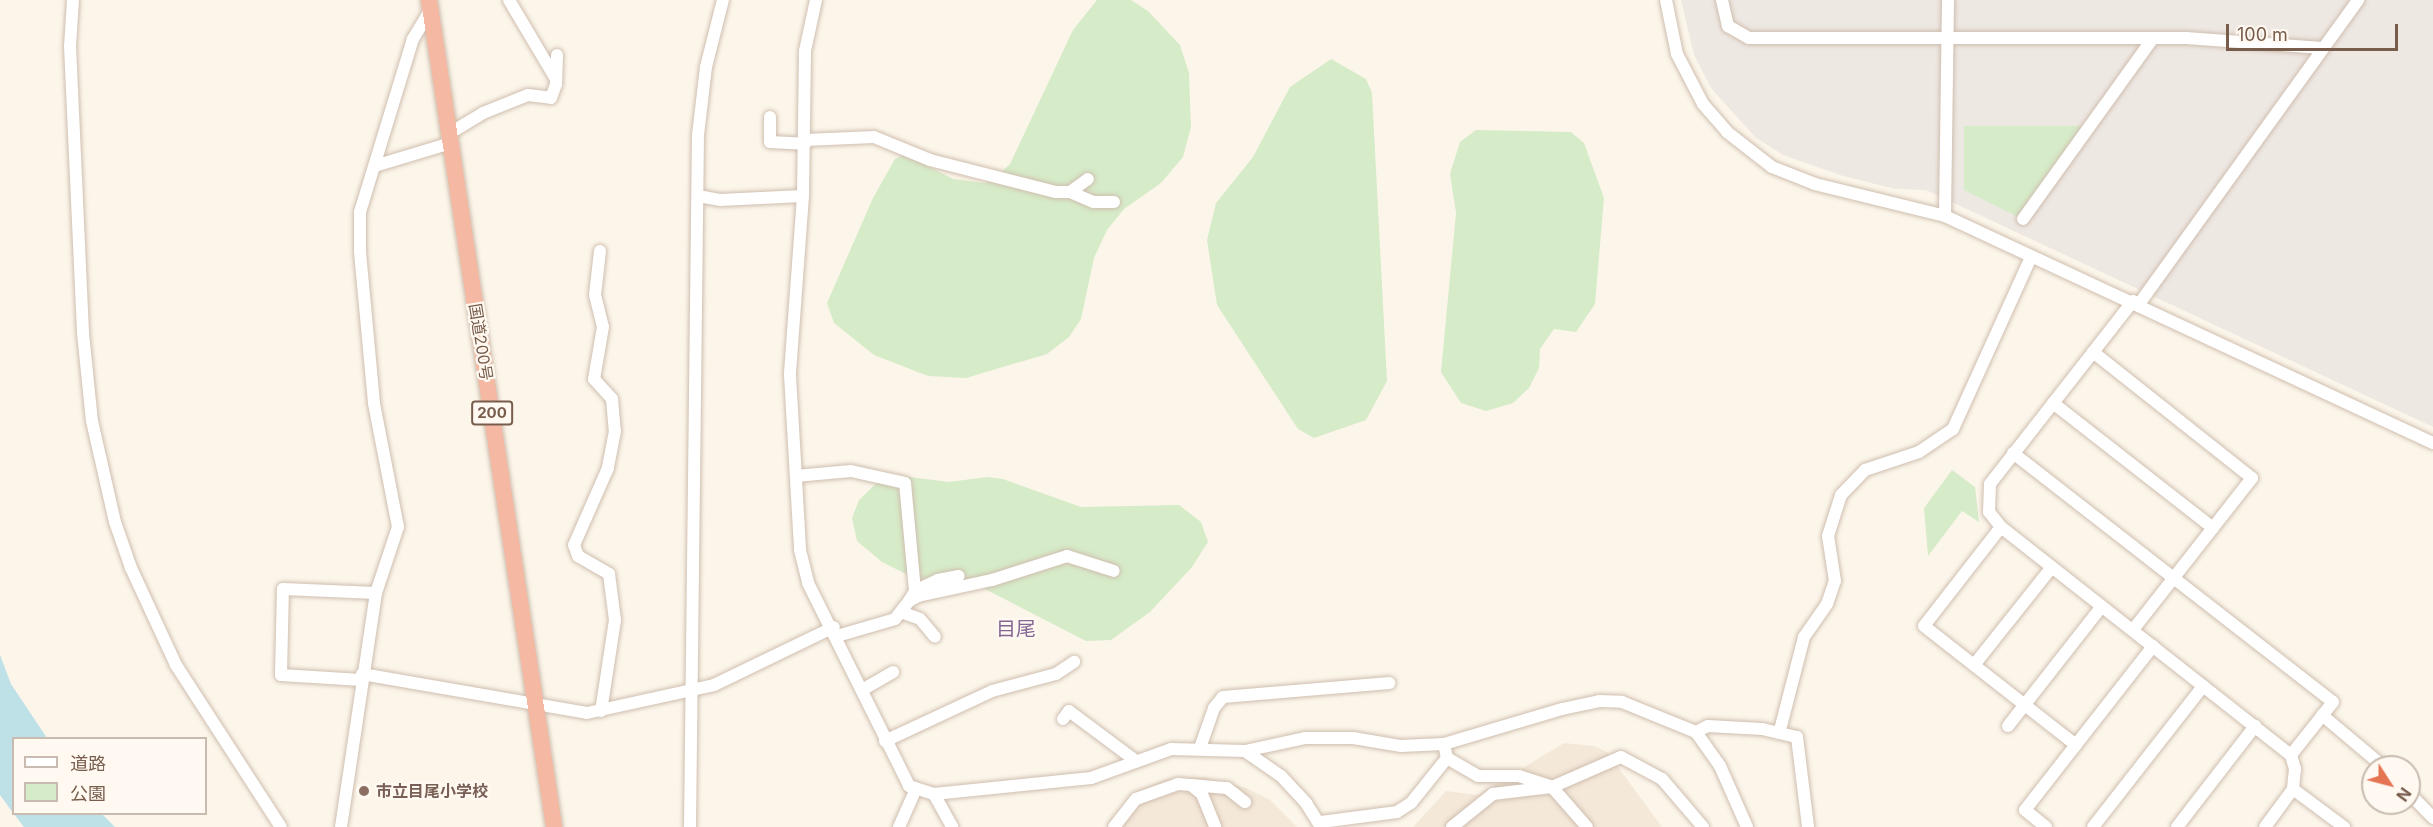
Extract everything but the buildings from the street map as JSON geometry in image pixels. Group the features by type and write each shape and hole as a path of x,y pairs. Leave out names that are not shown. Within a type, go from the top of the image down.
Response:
{"highway":[{"name":"国道200号","path":"430,6 555,827"}],"street":[{"path":"73,0 70,46 83,333 93,420 115,522 131,568 176,665 281,827"},
{"path":"509,0 557,81"},
{"path":"690,827 700,100 723,0"},
{"path":"816,0 806,51 803,196 790,375 800,550 808,583 835,632 901,776 915,791 934,794 1091,778 1171,749 1245,751 1305,738 1353,738 1401,746 1444,744 1599,701 1622,702 1696,732 1720,766 1747,827"},
{"path":"1666,0 1677,54 1703,104 1749,151 1772,167 1815,184 1945,216 2433,443"},
{"path":"1722,0 1728,26 1749,38 2153,38 2323,48"},
{"path":"1945,216 1948,0"},
{"path":"2265,827 2293,789 2295,769 2291,755 2001,527 1989,512 1987,493 1990,484 2013,453 2093,352 2136,303 2358,0"},
{"path":"341,827 354,756 361,677 376,593 398,526 374,403 360,251 360,212 378,165 413,39 430,6"},
{"path":"2024,219 2153,38"},
{"path":"378,165 450,138 483,113 528,95 551,98 557,81 557,56"},
{"path":"770,117 770,142 874,137 930,160 1070,192 1094,201 1114,201"},
{"path":"1070,192 1088,179"},
{"path":"698,196 720,200 803,196"},
{"path":"600,251 596,295 603,327 594,378 612,399 615,430 608,468 578,527 574,545 578,556 609,574 615,620 601,711"},
{"path":"1780,730 1804,637 1827,604 1835,581 1828,536 1841,495 1865,470 1919,452 1953,429 2031,257"},
{"path":"2093,352 2252,478 2133,630"},
{"path":"2053,403 2213,528"},
{"path":"2013,453 2333,702 2291,755"},
{"path":"796,476 851,471 905,483 912,596"},
{"path":"2001,527 1923,626 2076,744"},
{"path":"912,596 1067,556 1114,571"},
{"path":"1974,665 2052,567"},
{"path":"376,593 283,588 281,675 361,677 535,707 601,711 714,685 835,632 879,627 901,612 912,596 938,580 959,576"},
{"path":"2008,726 2102,606"},
{"path":"901,612 920,619 935,637"},
{"path":"2046,827 2025,810 2153,646"},
{"path":"885,741 992,691 1056,674 1074,662"},
{"path":"862,690 893,672"},
{"path":"1200,748 1214,708 1223,697 1389,683"},
{"path":"2093,827 2204,686"},
{"path":"1063,719 1069,711 1136,761"},
{"path":"2322,716 2369,755"},
{"path":"1696,732 1708,726 1780,730 1797,737 1808,827"},
{"path":"2177,827 2255,726"},
{"path":"1444,744 1447,758 1478,776 1520,776 1552,787 1587,827"},
{"path":"1245,751 1281,776 1321,825 1397,812 1412,803 1447,758"},
{"path":"1452,827 1493,794 1552,787 1621,757 1662,779 1703,827"},
{"path":"1191,785 1206,799 1215,827"},
{"path":"1114,827 1136,799 1147,792 1167,786 1227,788 1245,802"},
{"path":"2293,789 2344,827"},
{"path":"899,827 915,791"},
{"path":"934,794 952,827"},
{"path":"544,827 551,805"},
{"path":"2421,806 2433,818"}],"shaded area":[{"path":"1681,0 2433,0 2433,427 1926,190 1895,189 1843,176 1783,155 1756,138 1711,88 1694,55"},
{"path":"1564,743 1594,746 1607,752 1662,827 1413,827 1446,791 1478,795"},
{"path":"1205,777 1246,788 1270,800 1297,827 1107,827 1135,792 1166,779"}],"green space":[{"path":"1097,0 1131,0 1148,11 1180,45 1189,73 1191,127 1183,157 1161,183 1124,209 1107,230 1094,258 1081,319 1069,337 1047,354 966,378 928,376 874,355 834,323 827,303 873,198 895,159 905,154 953,179 985,183 994,179 1010,164 1073,30"},
{"path":"1331,59 1366,79 1372,93 1387,381 1366,420 1314,438 1298,429 1217,305 1207,240 1216,203 1253,157 1290,87"},
{"path":"1964,126 2085,126 2020,218 1964,190"},
{"path":"1476,130 1571,132 1584,143 1604,198 1595,304 1576,332 1554,329 1540,349 1539,368 1529,388 1513,403 1486,411 1461,403 1441,372 1456,213 1450,174 1460,142"},
{"path":"1952,470 1975,487 1979,522 1962,511 1928,556 1924,508"},
{"path":"886,474 949,482 987,477 1003,479 1081,507 1179,505 1201,522 1208,542 1192,567 1150,612 1111,640 1086,641 983,588 914,578 882,562 857,541 852,518 859,500"}],"water":[{"path":"0,655 11,684 46,737 12,737 12,812 0,795"},
{"path":"15,815 103,815 115,827 24,827"}],"place":[{"name":"市立目尾小学校","path":"364,791"}],"district":[{"name":"目尾","path":"1016,629"}]}
